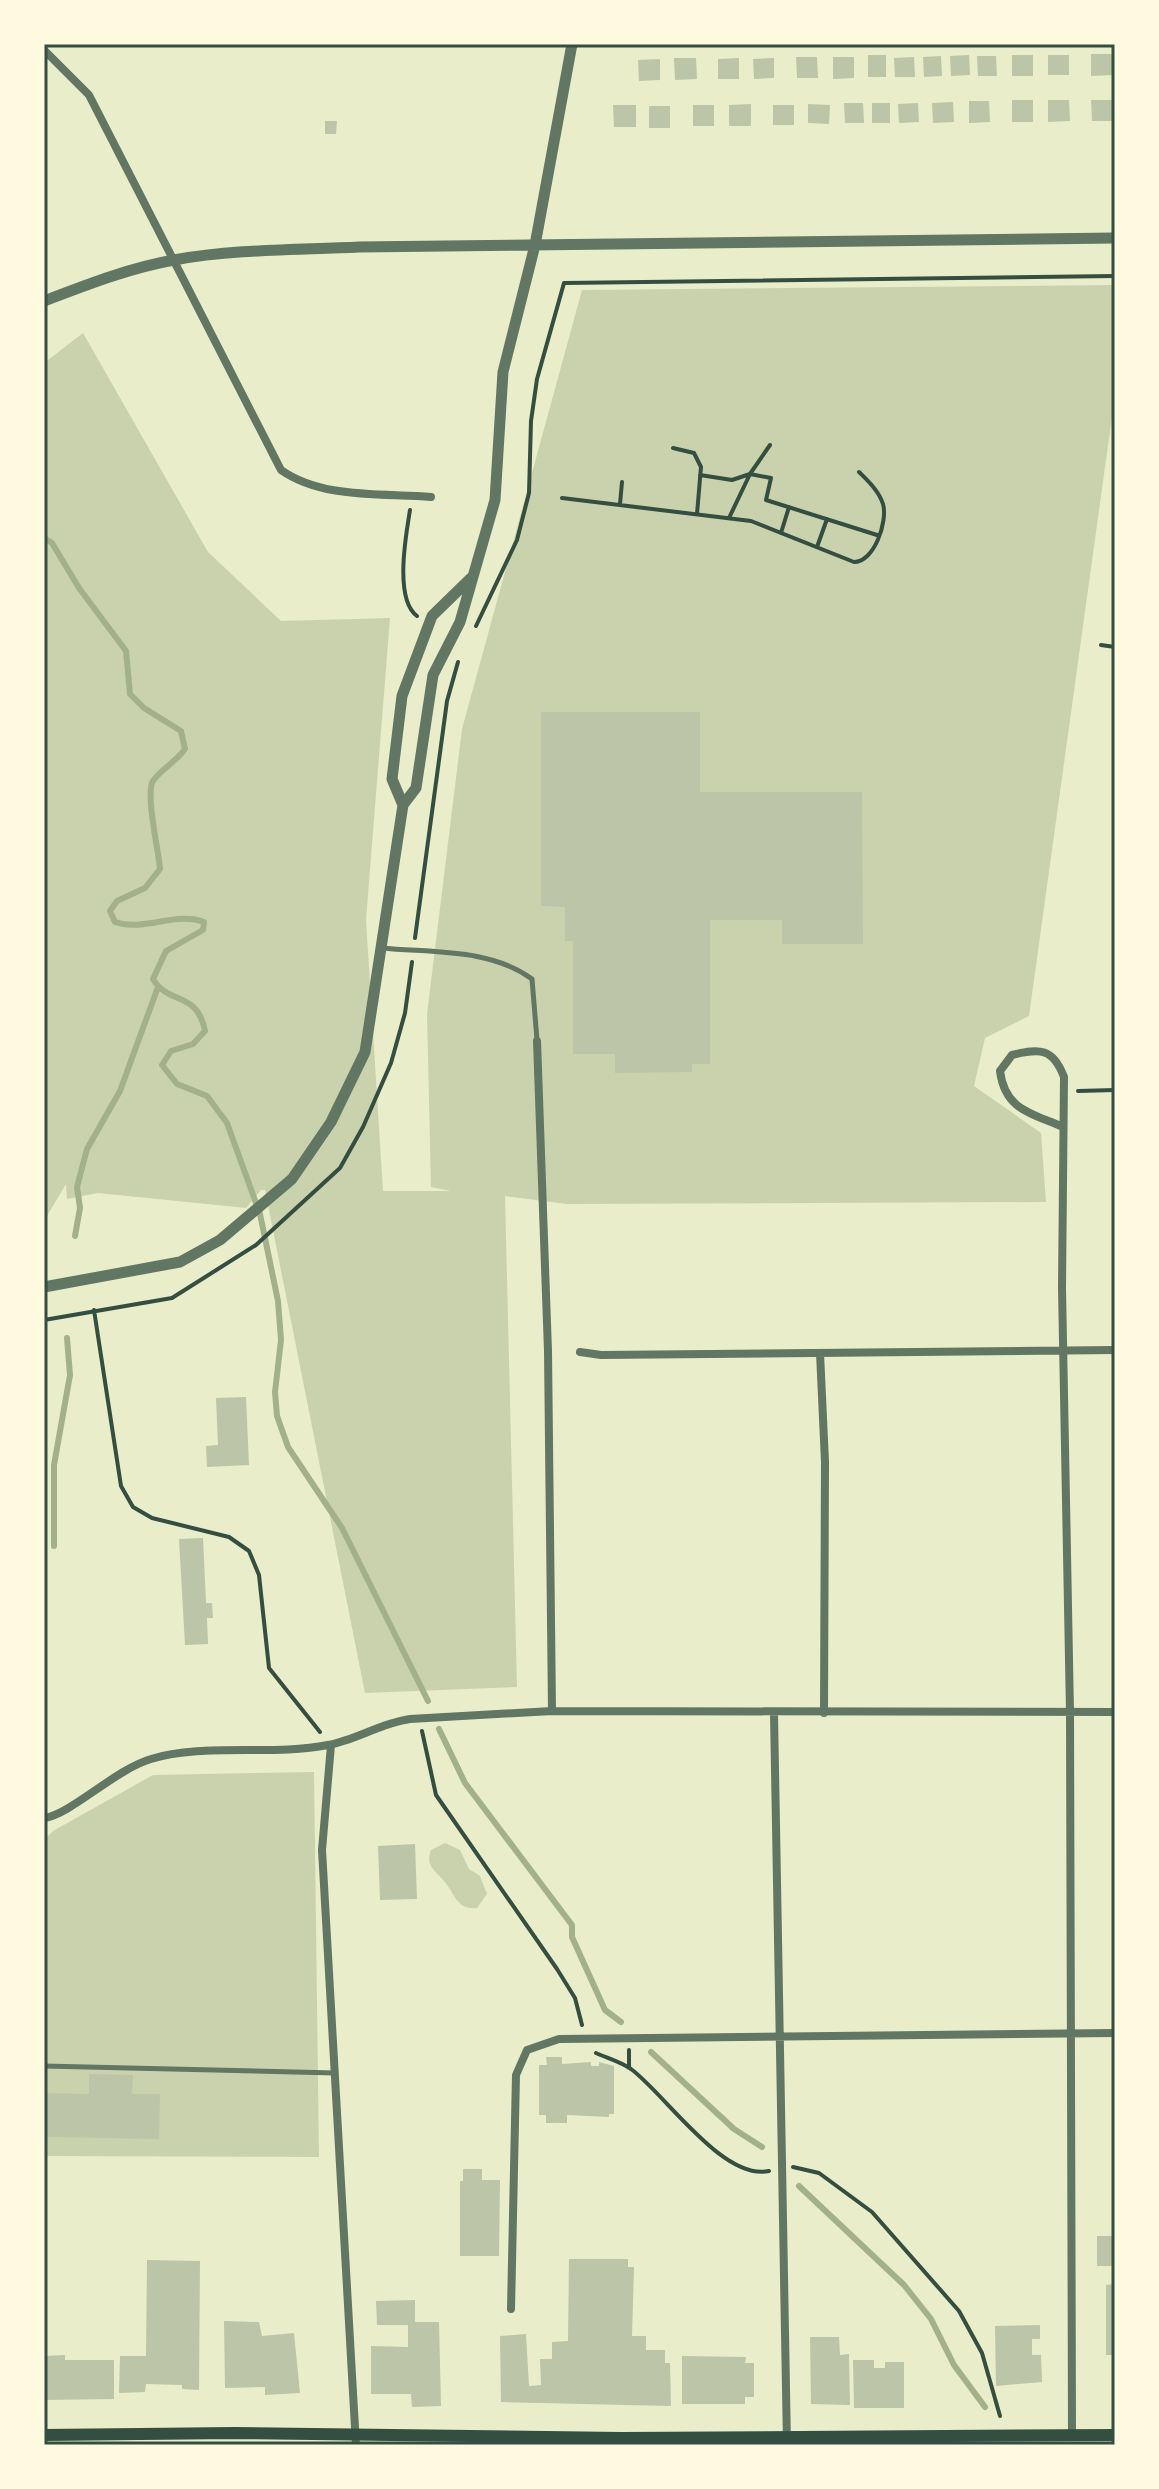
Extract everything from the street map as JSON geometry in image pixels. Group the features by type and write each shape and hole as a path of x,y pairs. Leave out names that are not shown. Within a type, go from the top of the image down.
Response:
{"main road":[{"path":"44,2435 235,2433 356,2440 787,2440 1115,2435"}],"street":[{"path":"44,1287 180,1262 220,1240 292,1179 331,1122 365,1052 403,805 416,788 433,675 454,633 495,500 503,372 535,245 572,44"},
{"path":"44,50 89,95 281,470 297,482 318,488 431,497"},
{"path":"44,301 106,277 174,260 359,247 1115,238"},
{"path":"403,805 392,779 402,696 430,623 472,577"},
{"path":"537,1041 548,1351 552,1711"},
{"path":"1063,1127 1013,1103 1003,1090 1000,1071 1012,1055 1029,1051 1046,1052 1057,1059 1064,1077 1063,1351 1070,1712 1068,2033 1072,2434"},
{"path":"580,1352 601,1355 1115,1350"},
{"path":"820,1353 825,1462 824,1713"},
{"path":"44,1818 126,1767 154,1757 273,1752 331,1745 390,1722 410,1719 552,1711 1115,1712"},
{"path":"774,1713 787,2440"},
{"path":"331,1745 322,1850 356,2440"},
{"path":"511,2309 516,2075 527,2050 564,2039 585,2038 1115,2033"}],"lane":[{"path":"380,947 494,959 532,979 537,1041"},
{"path":"44,2066 336,2073"}],"path":[{"path":"454,633 469,639 520,528 529,493 531,421 537,379 564,283 1115,276"},
{"path":"729,518 750,474 770,445"},
{"path":"673,448 694,453 701,467 697,514"},
{"path":"562,498 751,521 854,562 863,562 870,556 884,514 882,500 859,472"},
{"path":"700,475 732,480 750,474 771,478 766,500 877,535"},
{"path":"620,504 622,482"},
{"path":"412,495 404,547 408,609 430,623"},
{"path":"781,533 789,507"},
{"path":"817,547 827,519"},
{"path":"1101,645 1115,647"},
{"path":"44,1320 172,1298 256,1245 340,1168 363,1127 391,1063 405,1013 447,701 460,655"},
{"path":"1064,1091 1115,1090"},
{"path":"94,1310 121,1486 133,1507 152,1518 229,1537 249,1551 259,1575 269,1668 331,1745"},
{"path":"421,1730 436,1795 575,1998 585,2038 594,2052 629,2068 735,2165 761,2173 794,2167 819,2173 872,2212 959,2311 982,2353 1000,2416"}],"green space":[{"path":"1115,285 1115,395 1029,1016 985,1038 974,1086 1041,1133 1046,1202 567,1204 505,1196 517,1687 365,1693 265,1190 261,1190 246,1208 98,1193 67,1199 66,1184 44,1221 44,363 83,333 208,552 281,621 390,618 366,920 383,1191 451,1191 431,1187 427,1014 462,729 582,290"},
{"path":"314,1772 319,2157 44,2156 44,1840 53,1831 153,1775"},
{"path":"445,1843 460,1850 469,1869 480,1876 487,1894 477,1908 461,1904 430,1864 431,1850"}],"building":[{"path":"1091,54 1112,54 1113,75 1091,76"},
{"path":"868,55 886,55 886,77 868,77"},
{"path":"969,55 970,75 951,76 950,56"},
{"path":"1012,55 1033,55 1033,76 1012,76"},
{"path":"1048,55 1069,55 1069,75 1048,75"},
{"path":"941,56 942,76 924,77 923,57"},
{"path":"977,56 996,56 997,76 978,76"},
{"path":"796,57 817,57 818,78 797,78"},
{"path":"833,57 854,57 854,78 833,79"},
{"path":"914,57 915,77 895,77 894,58"},
{"path":"674,58 696,58 697,79 675,80"},
{"path":"739,58 739,79 718,79 718,59"},
{"path":"774,58 774,78 754,79 753,59"},
{"path":"660,59 660,80 639,81 638,60"},
{"path":"1012,100 1033,100 1033,122 1012,122"},
{"path":"1048,100 1069,100 1070,121 1048,122"},
{"path":"1091,100 1112,100 1112,121 1092,121"},
{"path":"969,101 989,101 990,122 969,123"},
{"path":"953,102 954,122 933,123 932,103"},
{"path":"844,103 863,103 864,123 845,123"},
{"path":"872,103 890,103 890,123 872,123"},
{"path":"918,103 919,122 899,123 898,104"},
{"path":"751,104 751,126 729,126 729,105"},
{"path":"808,104 830,105 829,124 808,123"},
{"path":"613,105 636,105 636,127 614,127"},
{"path":"693,105 714,105 714,126 693,126"},
{"path":"773,105 794,105 794,125 773,125"},
{"path":"649,106 670,106 670,128 649,128"},
{"path":"325,121 337,121 336,134 325,134"},
{"path":"541,712 700,712 700,792 862,792 863,944 782,944 782,920 710,920 710,1064 692,1064 692,1072 615,1073 615,1054 573,1054 573,941 565,941 565,907 541,906"},
{"path":"246,1397 249,1465 207,1467 206,1446 218,1445 216,1398"},
{"path":"203,1538 206,1603 212,1603 213,1618 207,1618 208,1644 185,1645 179,1539"},
{"path":"415,1844 417,1899 380,1900 378,1846"},
{"path":"546,2057 562,2057 562,2064 591,2062 591,2066 599,2066 599,2062 614,2066 614,2114 609,2114 609,2117 567,2115 567,2123 546,2123 546,2115 539,2115 539,2065 547,2065"},
{"path":"89,2074 133,2075 132,2094 160,2094 159,2139 44,2137 44,2093 89,2094"},
{"path":"463,2169 482,2169 482,2180 500,2180 499,2256 460,2256 460,2181 463,2181"},
{"path":"1097,2236 1115,2236 1115,2266 1097,2266"},
{"path":"569,2259 628,2259 628,2267 634,2267 632,2336 646,2336 646,2350 665,2350 665,2363 670,2363 671,2406 501,2402 500,2336 526,2334 529,2386 541,2385 540,2359 552,2359 552,2342 568,2341"},
{"path":"147,2260 200,2261 199,2390 182,2389 182,2385 146,2384 145,2392 119,2393 120,2356 146,2356"},
{"path":"1115,2284 1115,2355 1106,2355 1106,2285"},
{"path":"415,2300 415,2322 439,2322 441,2406 412,2407 411,2394 371,2394 371,2346 408,2347 408,2325 377,2325 376,2301"},
{"path":"224,2321 259,2322 262,2336 294,2333 300,2393 265,2395 265,2387 225,2388"},
{"path":"1040,2325 1040,2339 1032,2339 1032,2355 1041,2355 1042,2382 996,2386 995,2326"},
{"path":"810,2337 839,2337 840,2355 849,2354 850,2405 811,2404"},
{"path":"65,2355 65,2360 114,2360 114,2399 44,2400 46,2356"},
{"path":"682,2356 746,2357 745,2363 754,2363 754,2397 745,2397 745,2404 682,2404"},
{"path":"853,2360 874,2360 874,2368 885,2368 885,2362 904,2362 904,2408 854,2408"}],"waterway":[{"path":"44,538 52,543 79,588 126,651 130,694 144,708 181,731 185,749 156,777 151,788 151,810 160,869 145,888 117,901 110,911 115,922 126,924 182,919 204,922 203,930 166,951 153,979 167,993 196,1009 205,1031 193,1044 171,1051 162,1065 177,1084 207,1096 227,1123 260,1214 278,1301 281,1340 275,1392 277,1416 288,1447 342,1528 428,1701"},
{"path":"75,1236 80,1208 77,1187 87,1149 120,1091 158,987"},
{"path":"54,1546 54,1465 70,1375 67,1338"},
{"path":"439,1729 465,1783 572,1925 572,1937 605,2010 621,2022"},
{"path":"651,2052 734,2129 762,2147"},
{"path":"799,2186 904,2285 931,2319 954,2365 985,2407"}]}
